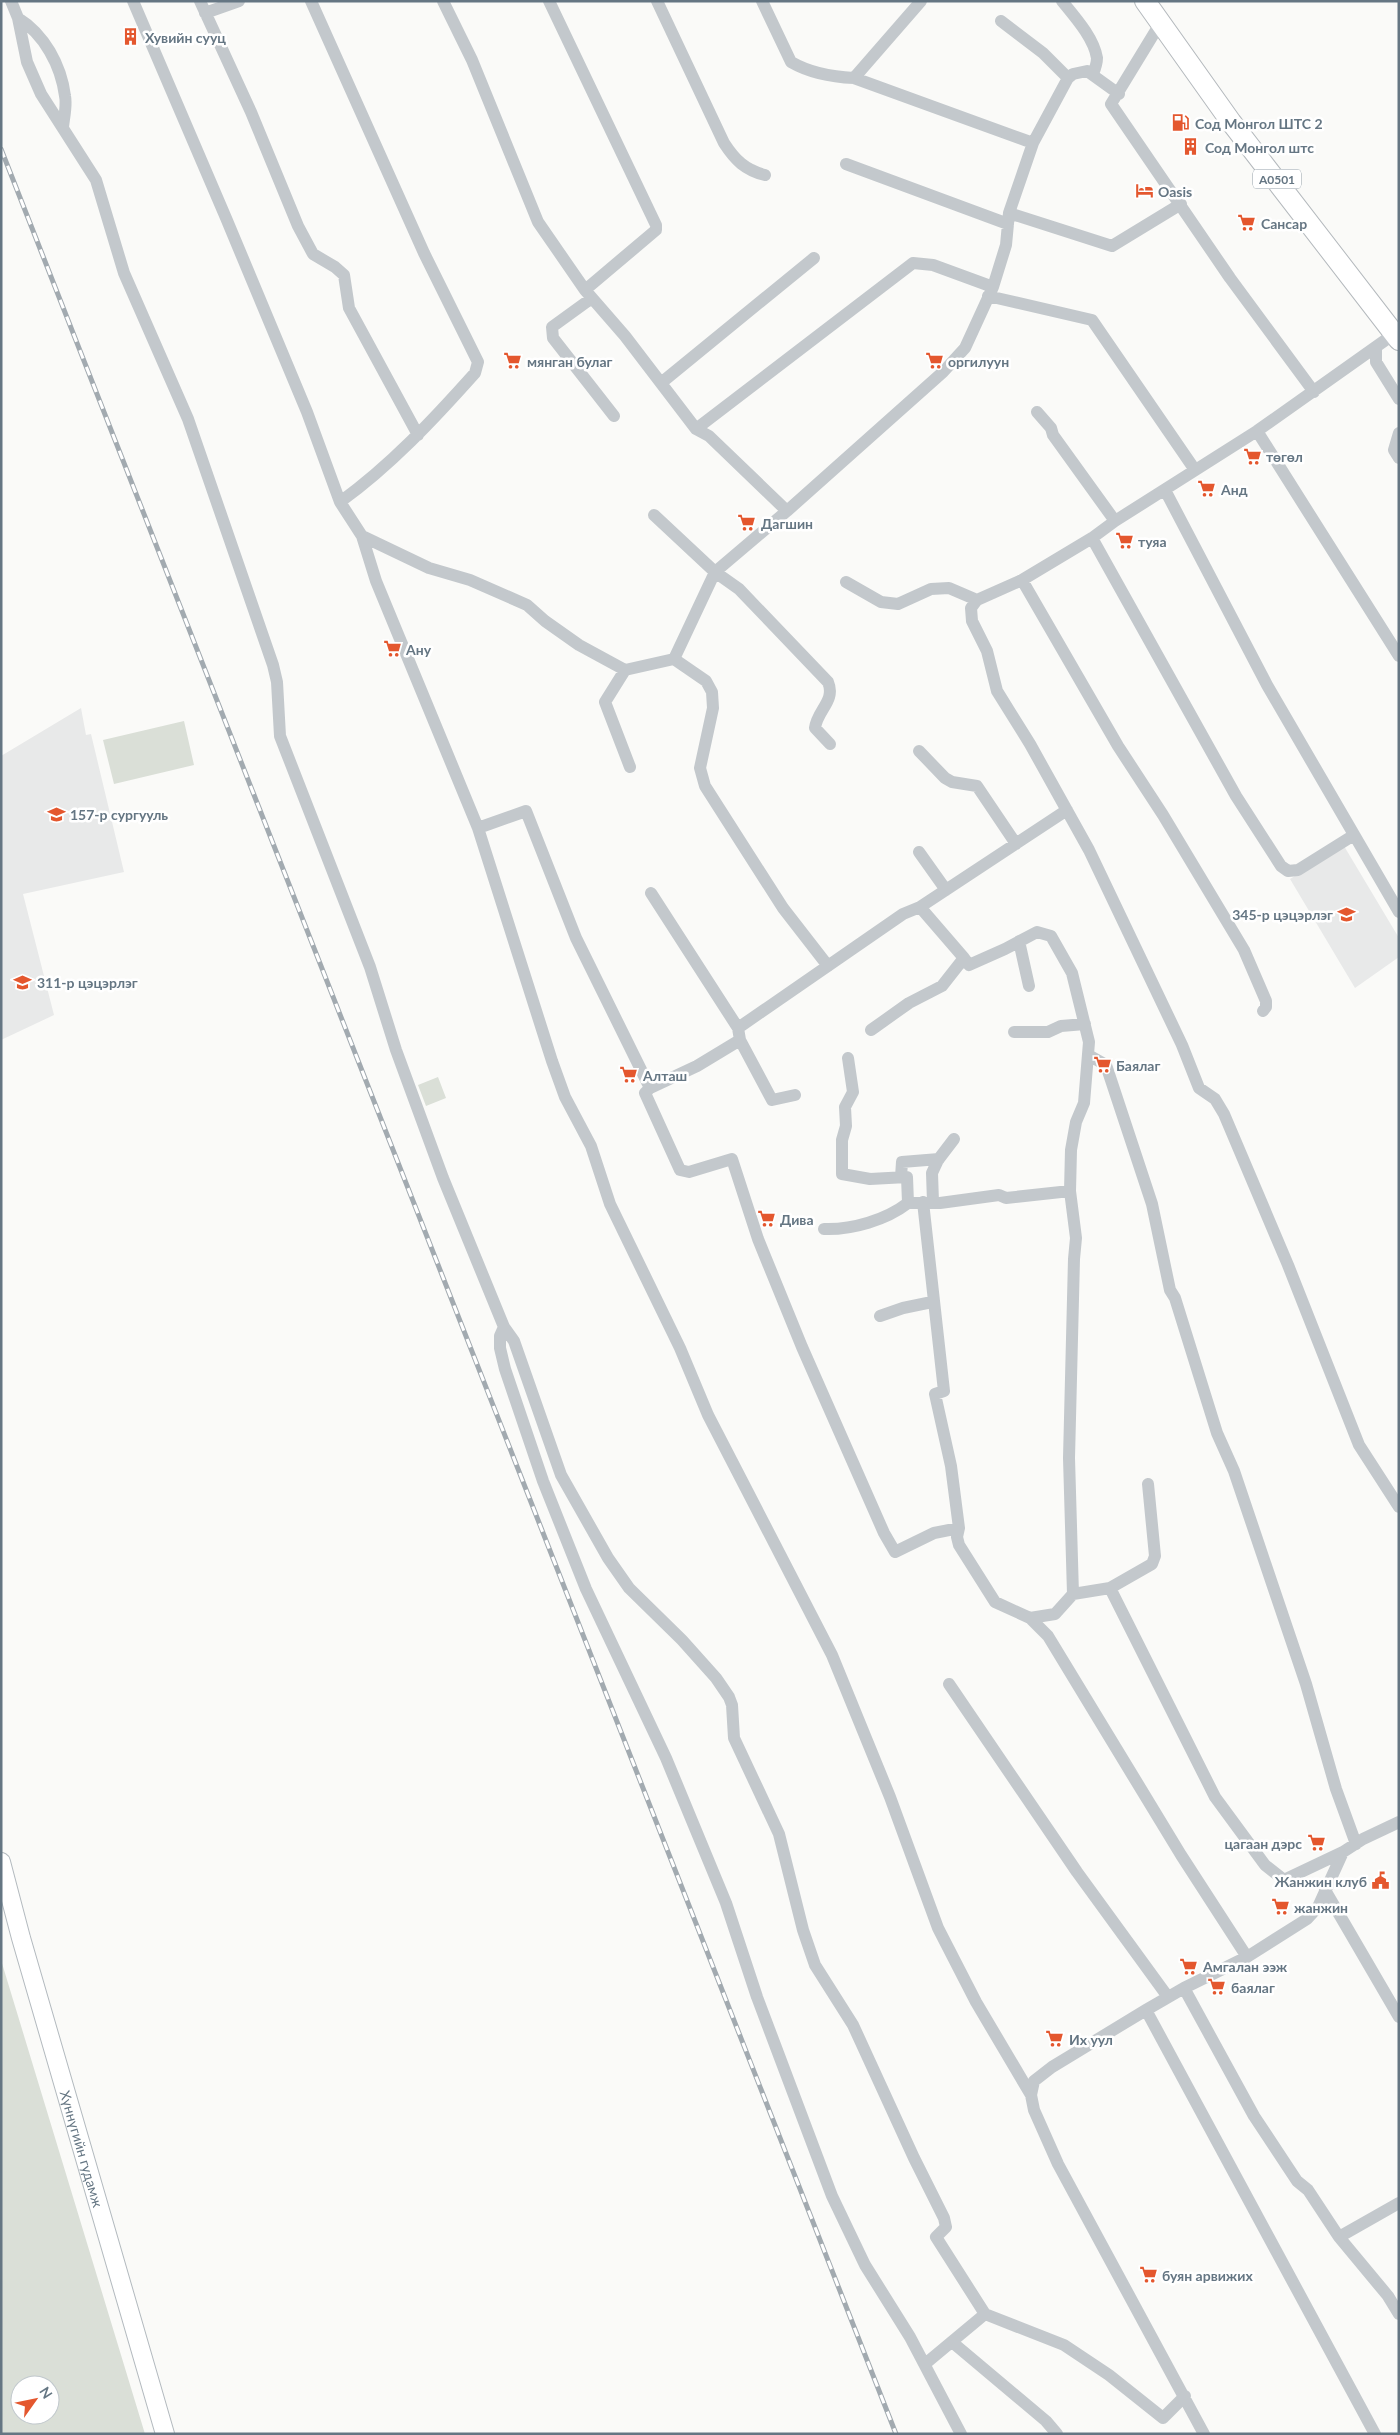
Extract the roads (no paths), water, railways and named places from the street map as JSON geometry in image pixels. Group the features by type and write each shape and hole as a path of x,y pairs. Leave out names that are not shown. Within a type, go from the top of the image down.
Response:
{"highway":[{"name":"A0501","path":"1145,1 1231,122 1396,337"}],"main road":[{"name":"Хүннүгийн гудамж","path":"1,1862 28,1965 165,2434"}],"street":[{"path":"11,1 18,18 27,62 41,94 54,118 63,127 96,180 124,273 202,456 273,665 277,682 280,736 370,967 396,1050 443,1178 504,1327 514,1341 566,1488 608,1558 629,1588 682,1640 716,1678 729,1697 732,1705 734,1738 779,1834 803,1930 812,1957 853,2025 914,2158 944,2218 946,2227 936,2238 985,2314 1064,2345 1109,2375 1163,2418 1185,2396"},
{"path":"132,1 226,218 306,412 340,502 362,536 376,581 478,828 552,1061 565,1097 590,1146 610,1204 680,1348 716,1431 832,1655 890,1798 938,1928 976,2002 1031,2095 1034,2110 1058,2164 1204,2434"},
{"path":"239,1 202,7 251,112 298,226 313,254 335,267 344,275 349,308 418,434"},
{"path":"311,1 424,253 478,362 475,374 418,434 376,476 340,502"},
{"path":"443,1 472,60 538,222 589,294 626,336 696,429 709,436 787,511"},
{"path":"549,1 656,225 656,230 552,327 553,338 614,416"},
{"path":"657,1 724,143 735,160 750,171 765,175"},
{"path":"762,1 791,62 799,67 828,75 854,78 1033,143"},
{"path":"1062,1 1086,33 1094,49 1097,61 1093,74"},
{"path":"854,78 917,3"},
{"path":"18,18 30,25 44,42 58,70 66,97 63,127"},
{"path":"1001,21 1043,52 1068,78"},
{"path":"1161,22 1147,42 1112,104 1230,278 1314,392"},
{"path":"674,659 715,572 787,511 943,372 965,348 990,292 1006,245 1008,219 1033,143 1068,78 1081,72 1093,74 1119,94"},
{"path":"846,164 1008,219 1112,246 1180,204"},
{"path":"661,383 814,258"},
{"path":"696,429 913,263 933,265 990,292 1092,320 1195,470"},
{"path":"1396,337 1376,348 1257,431 1115,520 1092,538 1022,580 976,600 971,608 972,621 987,651 997,691 1067,810 1110,890 1182,1045 1199,1088 1215,1099 1224,1114 1275,1234 1359,1445 1399,1507"},
{"path":"1376,348 1376,362 1399,399"},
{"path":"1037,412 1051,428 1053,435 1115,520"},
{"path":"1257,431 1399,656"},
{"path":"1399,433 1394,450 1399,458"},
{"path":"1165,490 1267,685 1399,912"},
{"path":"654,515 715,572 739,589 828,682 831,689 830,697 815,728 830,744"},
{"path":"362,536 429,568 470,580 527,606 544,621 579,645 625,670 674,659 706,681 712,692 713,708 700,768 705,786 782,908 828,966"},
{"path":"1092,538 1236,796 1281,866 1288,871 1298,870 1354,835"},
{"path":"1022,580 1118,746 1163,815 1244,950 1266,1001 1266,1007 1263,1011"},
{"path":"846,582 881,602 898,604 931,589 949,588 976,600"},
{"path":"625,670 605,702 630,767"},
{"path":"919,751 952,782 977,786 1016,844"},
{"path":"959,1528 934,1533 895,1552 884,1533 802,1347 758,1239 732,1158 689,1172 680,1170 645,1094 650,1088 697,1066 828,966 903,914 920,907 1067,810"},
{"path":"478,828 526,811 576,938 650,1088"},
{"path":"919,852 946,890"},
{"path":"651,894 739,1034 772,1100 795,1095"},
{"path":"920,907 969,965 1037,932 1051,936 1072,973 1090,1042 1090,1056 1086,1064 1084,1103 1076,1122 1071,1150 1070,1191 1076,1238 1069,1458 1073,1594"},
{"path":"1019,941 1029,986"},
{"path":"871,1030 909,1003 942,986 964,958"},
{"path":"1014,1032 1048,1032 1060,1026 1085,1024"},
{"path":"1090,1056 1106,1065 1152,1204 1170,1290 1175,1298 1216,1432 1234,1471 1306,1684 1336,1789 1356,1844"},
{"path":"848,1058 853,1092 845,1107 846,1126 842,1140 842,1174 870,1179 907,1177 908,1203"},
{"path":"954,1139 939,1159 932,1174 927,1227 932,1302 944,1391 935,1394 951,1466 959,1528 957,1537 959,1545 995,1602 1030,1618 1048,1636 1181,1855 1246,1956"},
{"path":"901,1177 902,1162 939,1159"},
{"path":"824,1229 841,1230 882,1217 908,1203 1070,1191"},
{"path":"880,1316 903,1308 932,1302"},
{"path":"504,1327 500,1336 500,1348 505,1369 542,1480 586,1589 666,1758 726,1903 757,1997 846,2228 865,2264 925,2364 960,2434"},
{"path":"1030,1618 1055,1614 1073,1594 1110,1588 1152,1564 1155,1556 1148,1484"},
{"path":"1110,1588 1215,1797 1265,1864 1284,1880 1343,1852 1399,1822"},
{"path":"949,1684 1077,1872 1168,1997"},
{"path":"1031,2095 1034,2081 1052,2067 1168,1997 1246,1956 1307,1919 1318,1907 1343,1852"},
{"path":"1325,1890 1399,2017"},
{"path":"1184,1988 1254,2116 1297,2181 1308,2190 1339,2237 1388,2296 1399,2314"},
{"path":"1146,2010 1375,2434"},
{"path":"1339,2237 1399,2203"},
{"path":"925,2364 985,2314"},
{"path":"952,2342 1046,2421 1057,2434"}],"railway":[{"path":"1,149 896,2434"}],"place":[{"name":"Хувийн сууц","path":"131,37"},
{"name":"Сод Монгол ШТС 2","path":"1181,123"},
{"name":"Сод Монгол штс","path":"1191,147"},
{"name":"Oasis","path":"1144,191"},
{"name":"Сансар","path":"1247,223"},
{"name":"мянган булаг","path":"513,361"},
{"name":"оргилуун","path":"934,361"},
{"name":"төгөл","path":"1252,456"},
{"name":"Анд","path":"1207,489"},
{"name":"Дагшин","path":"747,523"},
{"name":"туяа","path":"1124,541"},
{"name":"Ану","path":"392,649"},
{"name":"157-р сургууль","path":"56,814"},
{"name":"345-р цэцэрлэг","path":"1347,914"},
{"name":"311-р цэцэрлэг","path":"23,982"},
{"name":"Баялаг","path":"1102,1065"},
{"name":"Алташ","path":"629,1075"},
{"name":"Дива","path":"766,1219"},
{"name":"цагаан дэрс","path":"1316,1843"},
{"name":"Жанжин клуб","path":"1381,1881"},
{"name":"жанжин","path":"1280,1907"},
{"name":"Амгалан ээж","path":"1189,1966"},
{"name":"баялаг","path":"1217,1987"},
{"name":"Их уул","path":"1055,2039"},
{"name":"буян арвижих","path":"1148,2275"}]}
